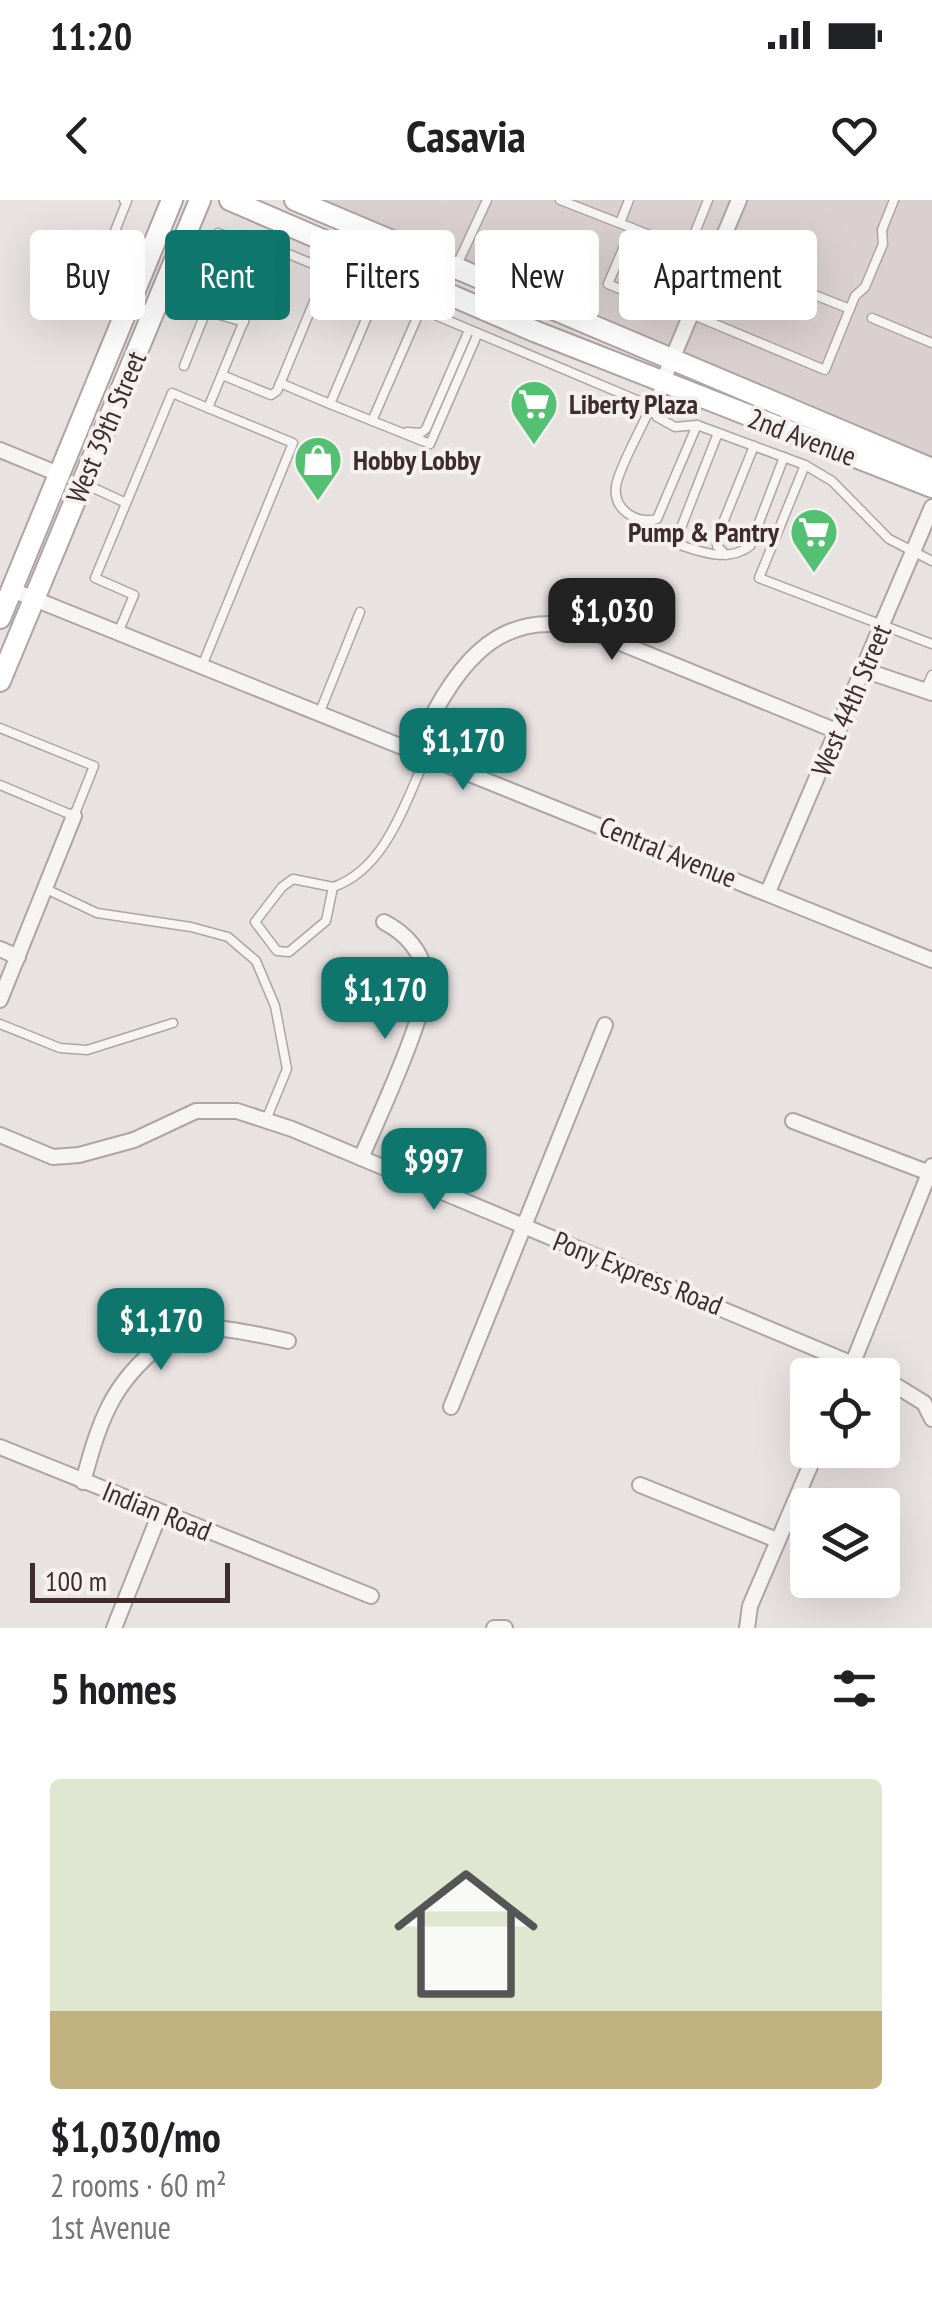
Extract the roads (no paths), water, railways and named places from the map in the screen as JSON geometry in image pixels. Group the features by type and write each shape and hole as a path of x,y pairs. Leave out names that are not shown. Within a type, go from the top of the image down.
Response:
{"main road":[{"name":"West 39th Street","path":"145,267 172,200"},
{"name":"West 39th Street","path":"0,681 200,200"},
{"name":"2nd Avenue","path":"230,200 310,234"},
{"name":"2nd Avenue","path":"308,203 368,230"},
{"name":"2nd Avenue","path":"455,269 932,468"},
{"name":"2nd Avenue","path":"455,296 662,383 932,487"},
{"name":"West 39th Street","path":"0,618 124,320"}],"street":[{"path":"727,230 739,200"},
{"path":"662,383 689,320"},
{"path":"0,450 61,475"},
{"name":"West 44th Street","path":"768,892 932,507"},
{"name":"Central Avenue","path":"12,590 932,960"},
{"path":"421,753 446,687 467,662 506,633 550,624 591,631 839,732"},
{"path":"864,670 929,692"},
{"path":"0,1000 74,816"},
{"path":"360,1158 416,1024 427,979 418,953 401,931 384,922"},
{"path":"0,949 18,957"},
{"path":"451,1407 605,1025"},
{"name":"Pony Express Road","path":"0,1135 53,1157 79,1155 134,1140 196,1111 237,1111 360,1158 827,1358"},
{"path":"793,1121 931,1171 854,1358"},
{"path":"83,1482 99,1424 116,1390 147,1356 182,1329 236,1330 288,1340"},
{"name":"Pony Express Road","path":"900,1388 924,1403 932,1419"},
{"name":"Indian Road","path":"0,1447 371,1596"},
{"path":"747,1628 750,1606 809,1468"},
{"path":"640,1485 777,1540"},
{"path":"114,1628 160,1513"},
{"path":"494,1628 504,1628"}],"lane":[{"path":"115,230 127,201 124,200"},
{"path":"455,267 486,200"},
{"path":"560,200 637,230"},
{"path":"620,223 629,200"},
{"path":"696,230 708,200"},
{"path":"705,320 825,370 855,296 865,288 883,244 882,230 894,200"},
{"path":"281,230 284,223"},
{"path":"619,258 608,284 619,289"},
{"path":"817,297 850,309"},
{"path":"184,366 206,311 244,322 208,408"},
{"path":"222,375 271,396 310,311"},
{"path":"872,318 932,343"},
{"path":"330,404 366,320"},
{"path":"372,421 417,320"},
{"path":"445,320 651,406 657,416 676,427 697,424 805,465 832,480 889,539 932,561"},
{"path":"518,350 534,331"},
{"path":"280,383 397,432 424,432 473,332"},
{"path":"662,383 616,487 627,516 645,522 657,519 697,424"},
{"path":"118,633 134,594 95,578 172,393 293,443 202,666"},
{"path":"718,432 675,543 726,556 750,546 784,457"},
{"path":"726,556 716,546 718,535 754,446"},
{"path":"805,465 760,578 932,644"},
{"path":"82,483 126,502"},
{"path":"319,714 360,612"},
{"path":"929,692 932,675"},
{"path":"0,728 94,766 74,816 0,786"},
{"path":"333,887 326,921 289,952 277,951 256,922 282,887 293,879 333,887 350,882 378,855 421,753"},
{"path":"45,888 97,914 191,926 228,937 256,961 275,1006 287,1069 266,1120"},
{"path":"0,1024 60,1048 88,1050 173,1023"}],"place":[{"name":"Liberty Plaza","path":"534,446"},
{"name":"Hobby Lobby","path":"318,502"},
{"name":"Pump & Pantry","path":"814,574"}]}
